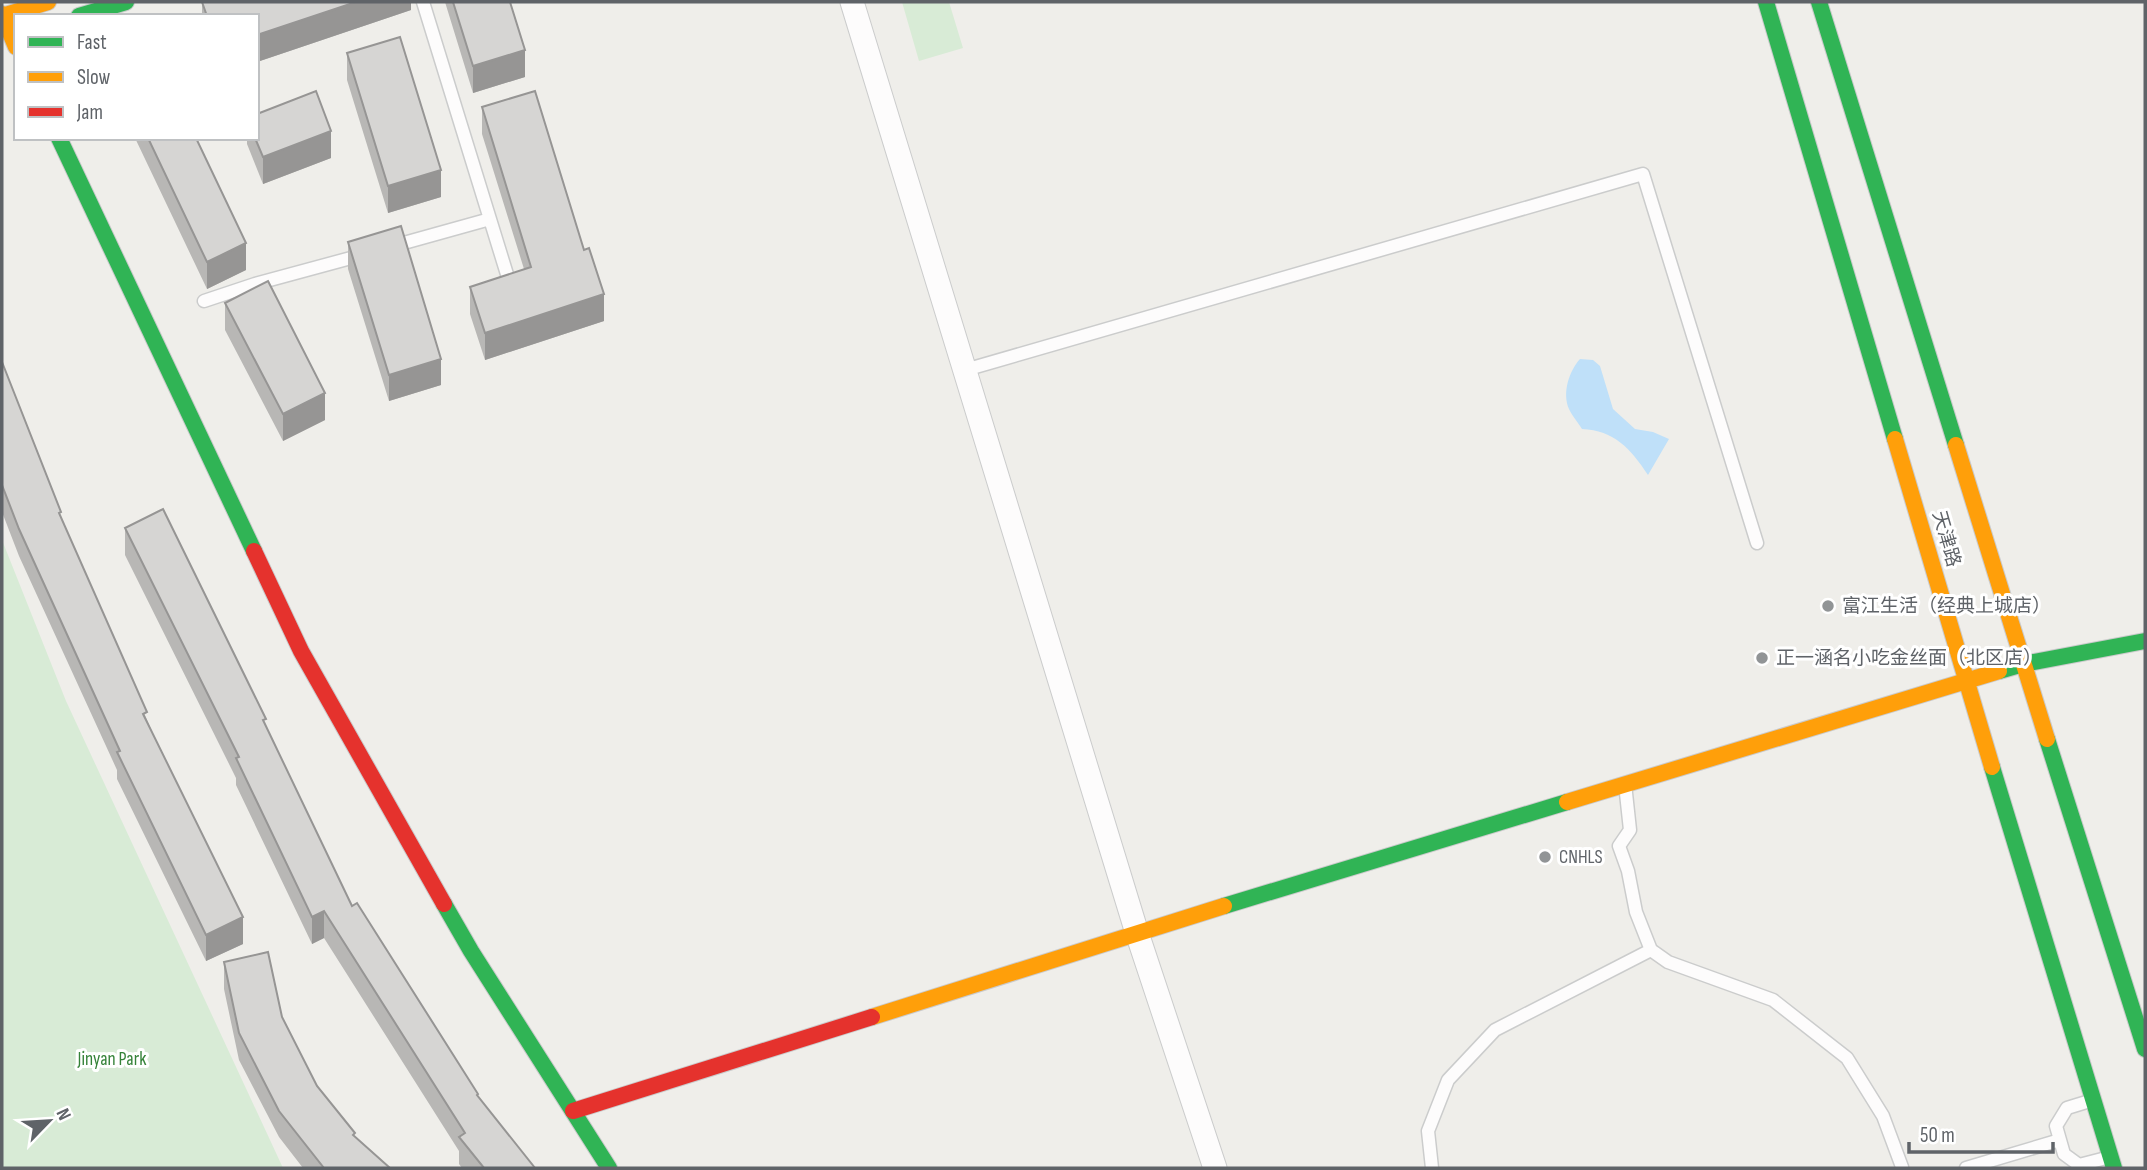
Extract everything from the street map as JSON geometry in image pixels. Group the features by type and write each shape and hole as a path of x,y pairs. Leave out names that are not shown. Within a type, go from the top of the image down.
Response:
{"street":[{"path":"11,40 2,15 48,2"},
{"path":"86,14 126,2"},
{"path":"852,2 1137,933 1215,1168"},
{"name":"天津路","path":"1766,2 1966,680 2112,1162"},
{"name":"天津路","path":"1819,2 2023,664 2138,1000 2145,1049"},
{"path":"60,140 300,651 471,951 609,1168"},
{"path":"573,1111 1137,933 1966,680 2023,664 2145,641"}],"lane":[{"path":"423,2 510,284"},
{"path":"965,370 1643,174 1756,543"},
{"path":"204,301 490,219"},
{"path":"1625,784 1630,830 1619,846 1628,872 1636,912 1651,950 1668,962 1773,1000 1847,1058 1883,1116 1902,1168"},
{"path":"1432,1168 1427,1131 1448,1080 1495,1030 1651,950"},
{"path":"2093,1100 2067,1108 2056,1126 2064,1154 2079,1165 2112,1162"},
{"path":"1966,1168 2060,1140"}],"green space":[{"path":"902,2 949,2 963,48 919,61"},
{"name":"Jinyan Park","path":"2,540 66,701 283,1168 2,1168"}],"water":[{"path":"1580,359 1593,360 1600,366 1613,409 1635,429 1653,432 1669,439 1648,475 1621,443 1603,433 1582,429 1570,412 1566,396 1568,382"}],"building":[{"path":"202,2 356,2 259,34 259,14 206,14"},
{"path":"453,2 510,2 525,50 473,66"},
{"path":"400,37 441,170 388,186 347,53"},
{"path":"316,91 331,131 263,157 256,140 259,140 259,113"},
{"path":"535,91 584,250 589,248 604,294 485,333 470,287 531,267 482,107"},
{"path":"149,140 197,140 246,243 207,262"},
{"path":"401,226 441,359 389,375 348,242"},
{"path":"268,281 325,393 283,414 225,303"},
{"path":"2,362 61,512 59,513 147,712 143,714 243,917 206,935 117,752 120,751 19,529 2,485"},
{"path":"163,509 266,719 263,720 352,906 357,903 477,1095 535,1168 484,1168 459,1137 465,1133 324,911 312,917 236,758 239,757 125,528"},
{"path":"268,952 282,1017 317,1086 355,1133 353,1135 390,1168 324,1168 279,1111 239,1033 224,962"}],"traffic: fast":[{"path":"86,14 126,2"},
{"path":"1766,2 1895,439"},
{"path":"1819,2 1956,445"},
{"path":"60,140 254,551"},
{"path":"1999,671 2145,641"},
{"path":"2047,739 2145,1049"},
{"path":"1992,767 2114,1168"},
{"path":"1224,906 1567,802"},
{"path":"444,904 609,1168"}],"traffic: slow":[{"path":"2,16 48,2"},
{"path":"2,14 14,42"},
{"path":"1895,439 1992,767"},
{"path":"1956,445 2047,739"},
{"path":"1567,802 1999,671"},
{"path":"872,1017 1224,906"}],"traffic: jam":[{"path":"254,551 301,651 444,904"},
{"path":"573,1111 872,1017"}],"place":[{"name":"富江生活（经典上城店）","path":"1828,606"},
{"name":"正一涵名小吃金丝面（北区店）","path":"1762,658"},
{"name":"CNHLS","path":"1545,857"}]}
